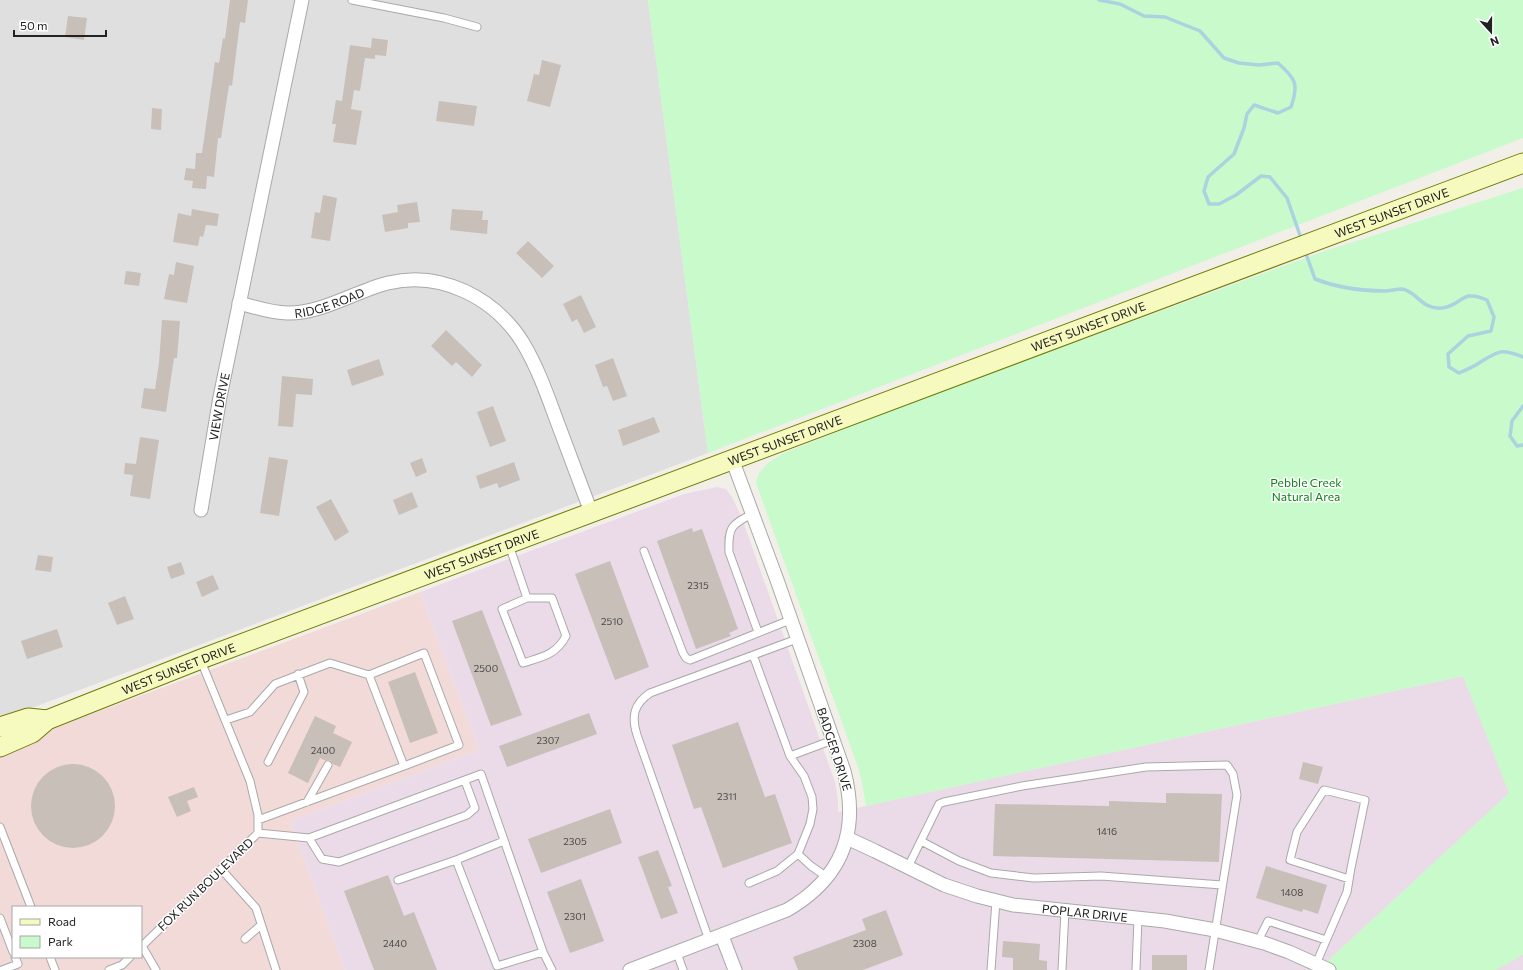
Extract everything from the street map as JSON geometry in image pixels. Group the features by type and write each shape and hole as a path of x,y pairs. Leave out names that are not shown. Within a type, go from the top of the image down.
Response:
{"main road":[{"name":"WEST SUNSET DRIVE","path":"0,747 32,733 47,720 201,659 1523,163"},
{"name":"WEST SUNSET DRIVE","path":"0,727 28,718 47,720"}],"street":[{"path":"239,303 302,0"},
{"name":"RIDGE ROAD","path":"239,303 286,313 301,312 389,283 418,280 447,284 471,294 491,306 523,343 534,364 591,512"},
{"name":"VIEW DRIVE","path":"201,510 220,397 239,303"},
{"name":"BADGER DRIVE","path":"630,970 787,910 803,901 820,886 827,877 838,860 847,838 851,805 849,789 833,740 732,459"},
{"name":"POPLAR DRIVE","path":"847,838 908,866 944,885 996,901 1036,908 1165,921 1215,930 1258,941 1289,952 1329,970"},
{"path":"716,938 734,970"}],"lane":[{"path":"352,0 444,18 477,27"},
{"path":"752,514 736,523 731,529 729,552 758,632"},
{"path":"508,543 527,598"},
{"path":"644,551 683,653 686,658 690,660 790,620"},
{"path":"527,598 552,598 566,636 560,646 551,654 523,663 502,609 527,598"},
{"path":"716,938 637,735 634,718 638,704 650,693 797,639"},
{"path":"226,720 250,712 275,684 330,662 369,675 424,653 459,745 258,820"},
{"path":"749,883 777,871 798,854 810,824 813,809 812,797 804,776 790,756 753,655"},
{"name":"FOX RUN BOULEVARD","path":"142,946 258,833 255,797 250,781 201,659"},
{"path":"268,762 304,692 298,674"},
{"path":"369,675 404,766"},
{"path":"790,756 833,740"},
{"path":"307,802 328,765"},
{"path":"908,866 939,804 944,802 1022,786 1146,767 1226,765 1233,774 1237,795 1209,970"},
{"path":"258,833 309,838 465,781 480,774 543,952 552,970"},
{"path":"309,838 322,859 339,862 467,814 475,808 465,781"},
{"path":"1316,964 1347,892 1365,800 1324,790 1297,832 1290,860 1349,880"},
{"path":"0,827 31,906"},
{"path":"398,880 456,860 504,841"},
{"path":"921,841 959,861 991,873 1034,878 1101,876 1222,885"},
{"path":"798,854 811,866 827,877"},
{"path":"456,860 497,966 543,952"},
{"path":"221,869 256,908 276,970"},
{"path":"991,970 996,901"},
{"path":"1062,970 1065,910"},
{"path":"0,918 4,938 12,944"},
{"path":"1136,970 1138,918"},
{"path":"1258,941 1268,921 1326,940"},
{"path":"245,939 261,925"},
{"path":"142,946 156,970"},
{"path":"677,953 683,970"},
{"path":"2,970 18,964 15,958"},
{"path":"50,958 55,970"},
{"path":"109,970 122,965 129,958"}],"shaded area":[{"path":"0,0 648,0 708,453 0,720"},
{"path":"717,487 726,489 732,497 742,518 835,782 838,812 1463,676 1510,793 1318,970 345,970 290,821 479,750 420,592 684,494"},
{"path":"420,592 479,750 290,821 345,970 0,970 0,750 78,719"},
{"path":"1523,947 1523,970 1486,970"}],"green space":[{"path":"648,0 1523,0 1523,138 708,453"},
{"name":"Pebble Creek Natural Area","path":"1523,188 1523,955 1496,970 1318,970 1509,793 1463,676 866,806 859,770 756,483 757,478 766,465 784,453 894,409 1322,252"}],"building":[{"path":"230,0 248,0 245,23 240,22 232,86 229,85 221,138 218,138 214,177 207,176 206,189 192,188 193,181 184,180 186,168 195,169 196,153 202,153 215,62 219,63 223,38 225,39"},
{"path":"68,16 87,18 84,40 65,37"},
{"path":"372,38 388,40 386,56 375,55 375,59 365,58 360,91 354,90 351,109 362,111 356,145 333,142 336,124 332,124 336,100 342,101 350,45 371,48"},
{"path":"542,60 561,65 550,107 527,101 534,74 539,75"},
{"path":"439,101 477,106 474,126 436,121"},
{"path":"152,108 162,109 161,130 151,129"},
{"path":"323,195 337,198 330,241 311,238 315,212 320,213"},
{"path":"417,202 420,222 408,223 408,228 385,232 382,215 398,212 397,205"},
{"path":"192,209 219,214 217,226 206,225 203,237 200,236 198,246 173,242 178,213 191,216"},
{"path":"452,209 483,211 482,220 488,220 487,234 450,230"},
{"path":"528,241 554,266 542,278 516,253"},
{"path":"176,262 194,266 187,303 164,299 169,274 174,275"},
{"path":"126,271 141,273 139,286 124,284"},
{"path":"581,295 596,327 584,333 577,319 572,322 563,304"},
{"path":"162,320 180,321 177,358 174,358 166,412 141,408 144,388 155,389 159,363"},
{"path":"446,330 482,365 472,377 456,362 452,366 431,346"},
{"path":"613,358 627,396 613,401 607,386 603,387 595,365"},
{"path":"379,359 384,375 352,386 347,370"},
{"path":"282,376 313,379 312,395 296,394 293,427 278,426"},
{"path":"493,406 506,441 490,447 477,412"},
{"path":"654,417 660,432 623,446 618,430"},
{"path":"140,437 159,440 150,499 130,496 133,475 124,474 125,463 136,464"},
{"path":"269,457 288,460 279,516 260,513"},
{"path":"422,458 427,472 416,477 410,463"},
{"path":"514,462 520,480 499,488 497,483 480,489 476,476"},
{"path":"412,492 418,507 399,515 393,500"},
{"path":"331,499 349,532 335,541 316,507"},
{"path":"692,528 693,532 702,529 738,629 729,633 731,636 696,649 657,541"},
{"path":"38,555 53,557 51,572 35,570"},
{"path":"610,561 649,667 615,680 575,574"},
{"path":"181,562 185,574 171,579 167,567"},
{"path":"213,575 219,589 202,597 196,582"},
{"path":"125,596 134,619 117,625 108,603"},
{"path":"482,610 522,715 491,726 452,621"},
{"path":"57,629 63,647 27,659 21,641"},
{"path":"415,672 438,733 410,743 388,682"},
{"path":"589,713 597,734 507,767 499,746"},
{"path":"315,716 336,726 333,733 352,742 340,767 333,764 330,760 326,761 320,758 308,783 288,773"},
{"path":"738,722 765,797 775,794 792,843 723,868 701,807 694,809 672,745"},
{"path":"1303,762 1323,767 1318,784 1299,779"},
{"path":"73,764 89,767 103,776 112,790 115,806 112,822 103,836 89,845 73,848 57,845 43,836 34,822 31,806 34,790 43,776 57,767"},
{"path":"194,787 198,797 187,801 191,811 177,817 168,797"},
{"path":"1166,793 1222,794 1219,862 993,856 995,804 1109,806 1109,801 1166,803"},
{"path":"610,809 622,843 541,873 528,839"},
{"path":"658,850 672,886 668,887 678,913 661,919 638,857"},
{"path":"1266,866 1327,885 1318,914 1303,909 1302,912 1256,898"},
{"path":"388,875 404,916 414,912 437,970 374,970 344,891"},
{"path":"581,879 604,941 570,953 547,892"},
{"path":"886,910 903,955 863,970 798,970 793,957 866,930 862,919"},
{"path":"1003,941 1040,944 1039,960 1047,961 1047,970 1013,970 1013,958 1002,957"},
{"path":"1152,955 1187,955 1187,970 1152,970"}],"waterway":[{"path":"1099,0 1120,4 1144,16 1165,17 1200,31 1224,58 1239,63 1259,65 1278,63 1289,73 1295,87 1291,107 1278,113 1254,105 1247,114 1244,128 1234,154 1208,177 1204,191 1209,204 1219,204 1236,195 1261,176 1270,177 1287,198 1302,241"},
{"path":"1305,251 1315,279 1332,285 1366,290 1407,290 1424,303 1435,308 1449,307 1466,297 1472,296 1487,300 1494,317 1491,331 1468,336 1448,354 1449,367 1459,373 1496,353 1509,352 1523,357"},
{"path":"1523,406 1512,421 1510,436 1517,446 1523,445"}]}
